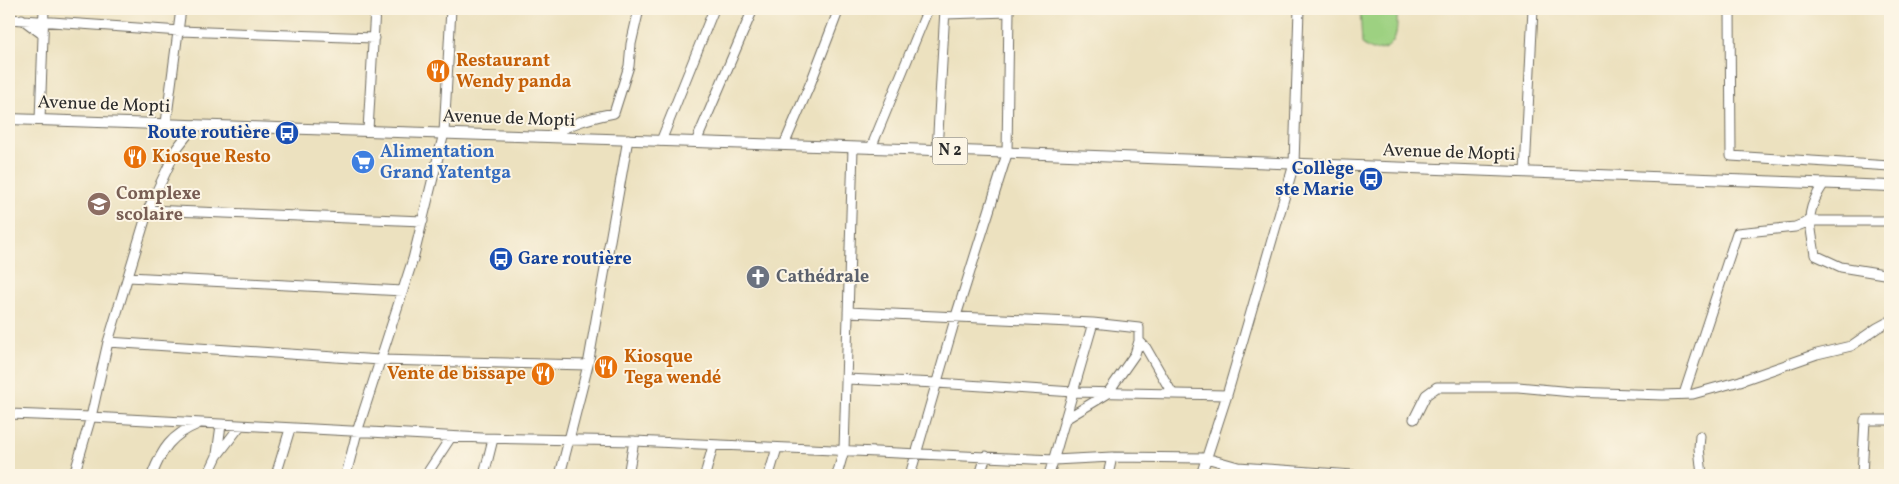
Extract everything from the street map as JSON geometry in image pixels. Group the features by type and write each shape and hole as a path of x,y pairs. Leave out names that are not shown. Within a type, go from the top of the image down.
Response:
{"main road":[{"name":"Avenue de Mopti","path":"9,119 548,136 1890,186"}],"street":[{"path":"40,120 44,9"},
{"path":"166,123 180,31 181,9"},
{"path":"368,130 375,9"},
{"path":"346,475 357,432 413,259 444,133 451,9"},
{"path":"548,136 568,125 614,113 629,66 631,44 639,9"},
{"path":"661,141 714,9"},
{"path":"696,142 753,9"},
{"path":"784,145 839,9"},
{"path":"871,148 928,9"},
{"path":"1201,475 1227,395 1294,164 1300,9"},
{"path":"1525,172 1533,9"},
{"path":"1730,9 1731,156 1890,166"},
{"path":"910,475 956,316 1007,154 1009,10 945,11 938,151"},
{"path":"9,13 22,19 42,34"},
{"path":"9,19 180,31 374,38"},
{"path":"74,475 91,417 108,342 148,210 177,148 195,124"},
{"path":"560,475 588,366 628,139"},
{"path":"837,475 844,450 853,148"},
{"path":"1824,183 1810,210 1816,255 1840,267 1890,276"},
{"path":"148,210 422,221"},
{"path":"1684,394 1737,233 1795,227 1810,221 1890,220"},
{"path":"128,277 403,291"},
{"path":"848,312 1093,323 1139,328 1139,341 1135,354 1108,392 1064,420"},
{"path":"1414,419 1426,394 1437,387 1518,387 1572,392 1693,394 1740,382 1817,354 1851,346 1876,328 1890,321"},
{"path":"1049,475 1093,323"},
{"path":"1139,341 1146,348 1172,393"},
{"path":"108,342 380,360 588,366"},
{"path":"846,379 1073,392 1227,395"},
{"path":"9,414 493,439 634,441 1054,460 1112,457 1206,458 1238,471 1354,475"},
{"path":"1862,475 1865,420 1890,420"},
{"path":"152,475 164,449 182,430 200,423"},
{"path":"217,456 221,425"},
{"path":"208,475 217,456 240,426"},
{"path":"276,475 290,428"},
{"path":"1700,436 1699,448 1702,475"},
{"path":"426,475 451,437"},
{"path":"484,475 493,439"},
{"path":"628,475 634,441"},
{"path":"705,475 713,446"},
{"path":"769,475 777,448"},
{"path":"980,475 986,456"},
{"path":"1108,475 1112,457"}],"green space":[{"path":"1360,9 1397,9 1396,34 1391,44 1386,48 1375,50 1362,44"}],"place":[{"name":"Restaurant Wendy panda","path":"438,71"},
{"name":"Route routière","path":"287,133"},
{"name":"Kiosque Resto","path":"135,157"},
{"name":"Alimentation Grand Yatentga","path":"363,162"},
{"name":"Collège ste Marie","path":"1371,179"},
{"name":"Complexe scolaire","path":"99,204"},
{"name":"Gare routière","path":"501,259"},
{"name":"Cathédrale","path":"758,277"},
{"name":"Kiosque Tega wendé","path":"606,367"},
{"name":"Vente de bissape","path":"543,374"}]}
